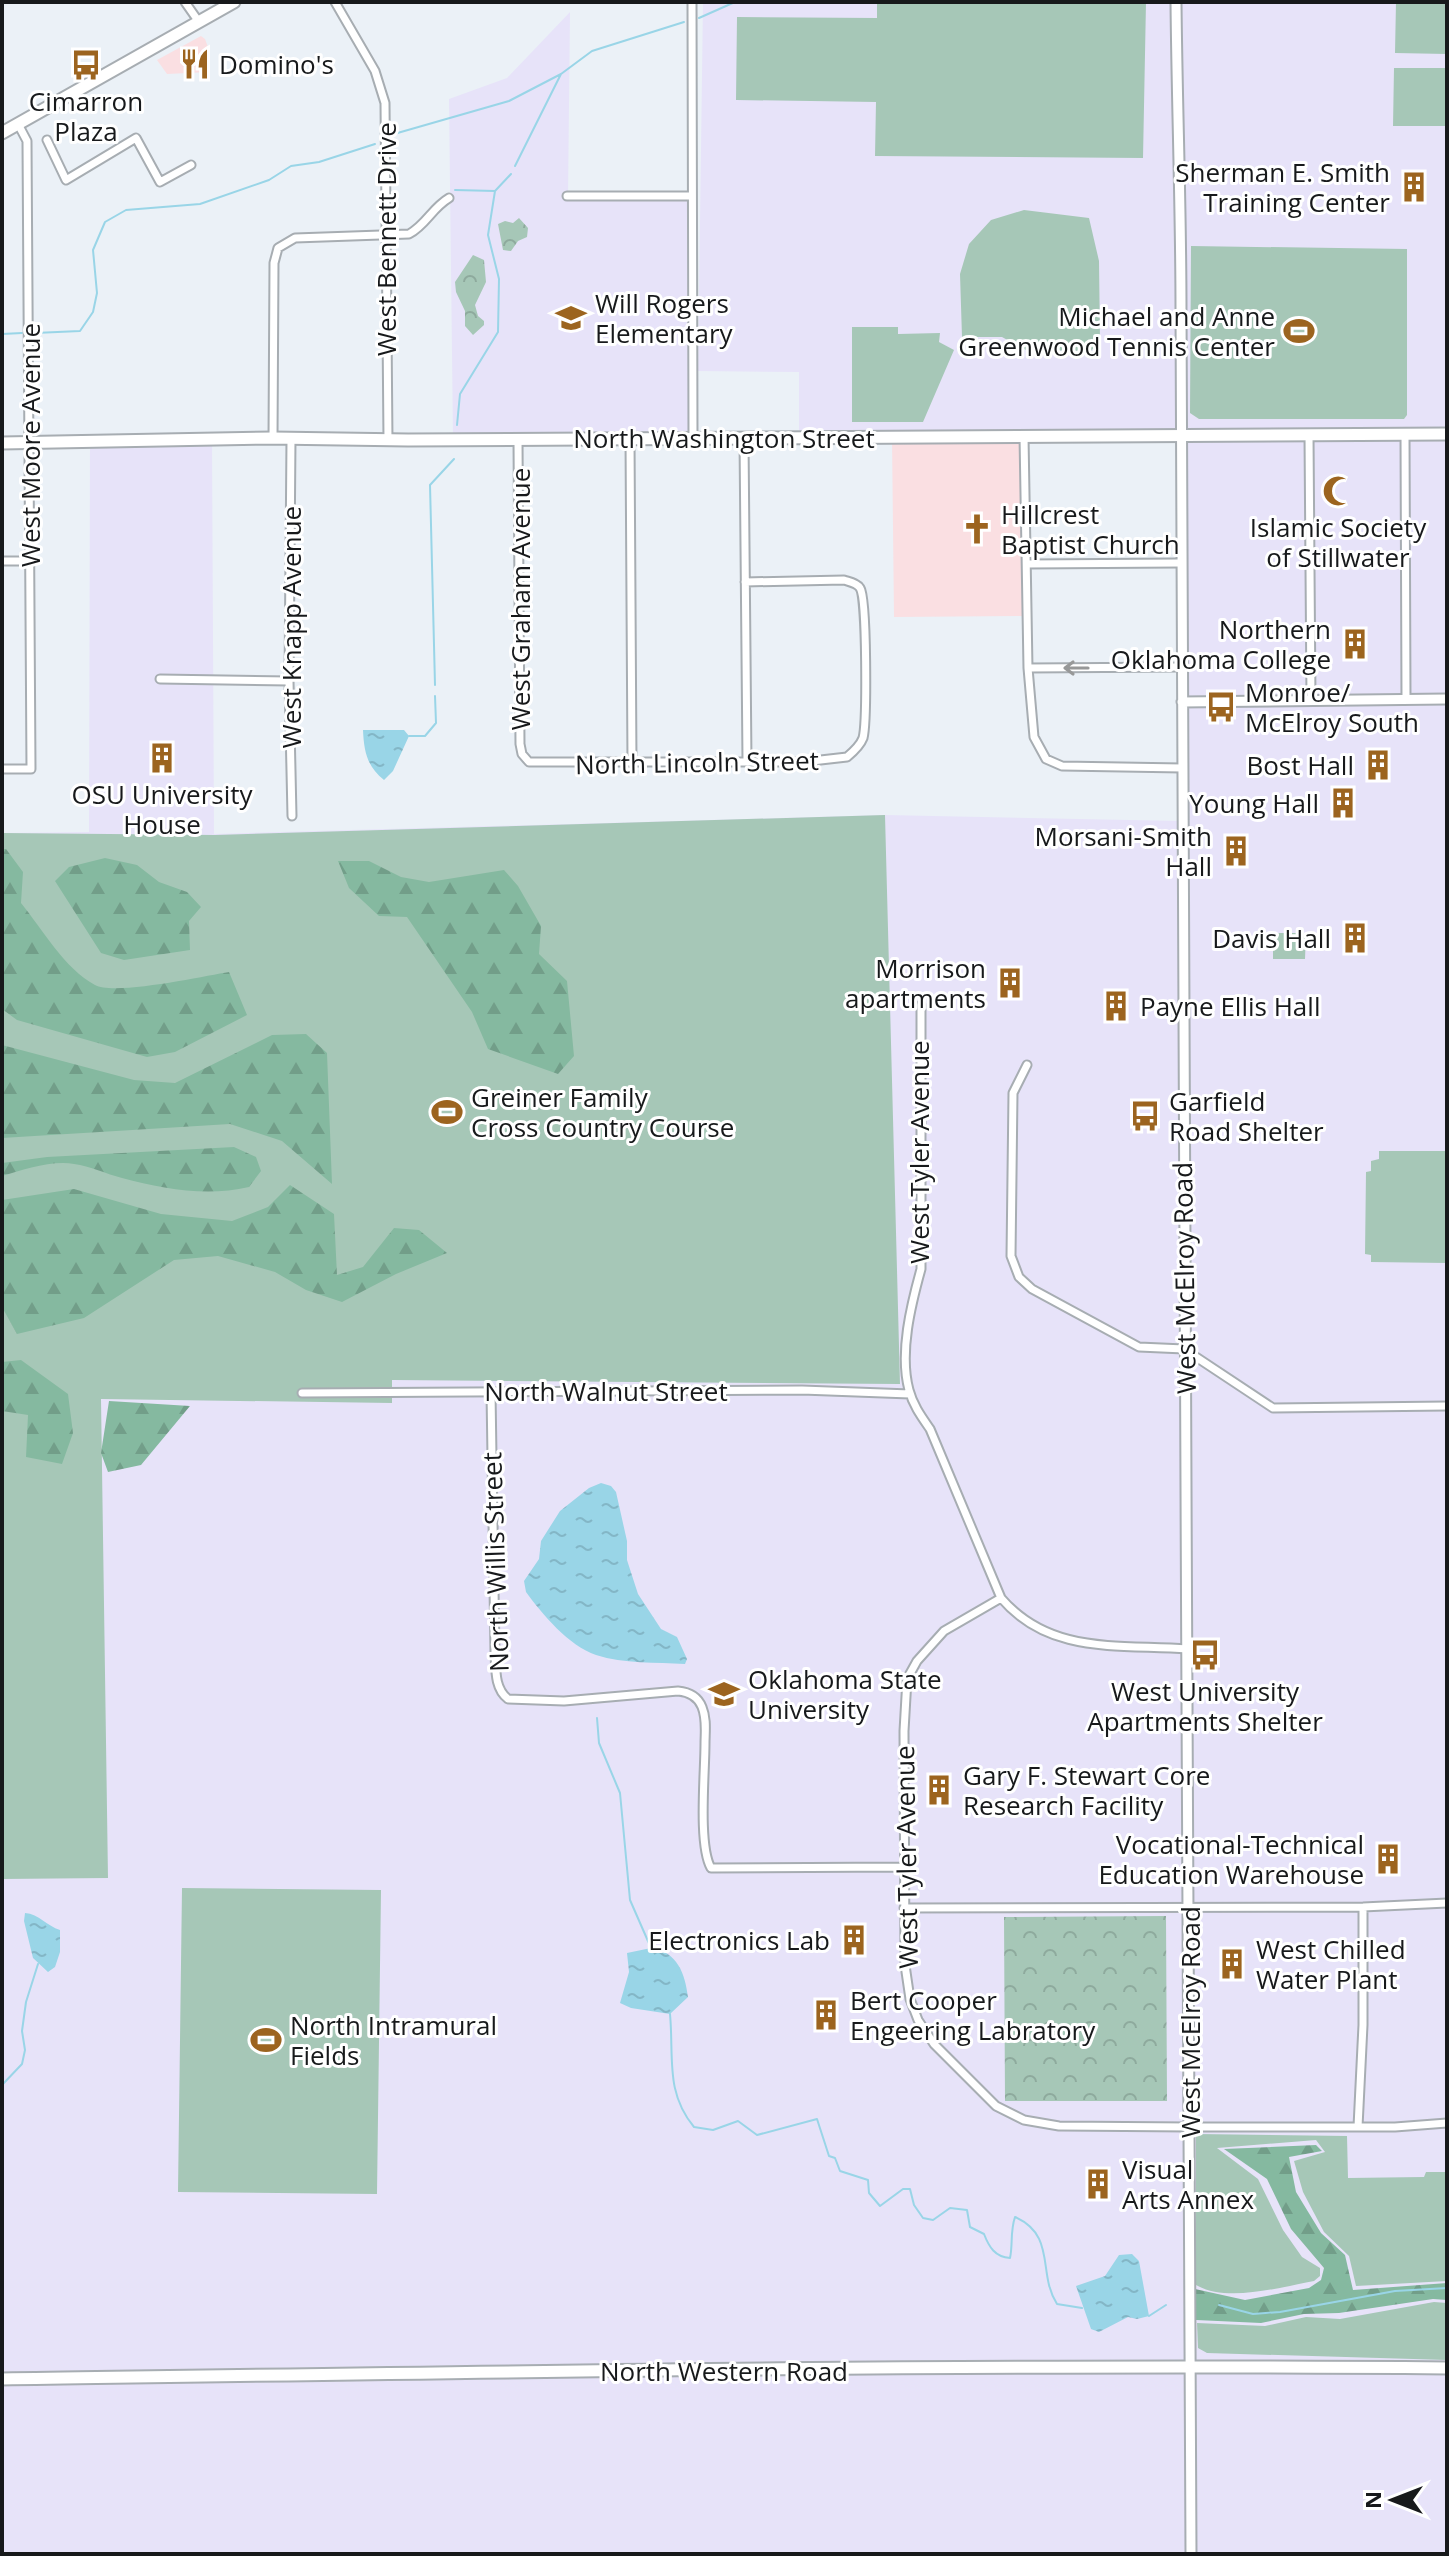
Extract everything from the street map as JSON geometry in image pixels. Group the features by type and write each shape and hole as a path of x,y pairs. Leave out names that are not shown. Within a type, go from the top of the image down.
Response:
{"main road":[{"path":"2,133 234,2"},
{"name":"North Washington Street","path":"2,443 273,438 518,440 1447,434"},
{"name":"North Western Road","path":"2,2379 464,2372 1447,2368"}],"street":[{"path":"185,2 199,22"},
{"name":"West Bennett Drive","path":"335,2 375,71 385,103 388,440"},
{"path":"692,2 693,439"},
{"name":"West McElroy Road","path":"1176,2 1181,307 1191,2554"},
{"name":"West Moore Avenue","path":"2,769 31,769 27,141 18,124"},
{"path":"47,140 66,180 136,138 160,182 191,165"},
{"path":"567,196 692,196"},
{"path":"273,438 274,269 278,248 295,238 401,236 417,230 435,208 449,198"},
{"path":"1405,434 1406,699"},
{"path":"1309,435 1311,700"},
{"path":"1024,436 1028,668 1034,737 1039,748 1046,759 1062,766 1182,768"},
{"path":"630,438 632,763"},
{"name":"West Knapp Avenue","path":"291,439 289,681 292,816"},
{"path":"744,439 747,761"},
{"name":"West Graham Avenue","path":"518,440 520,744 524,758"},
{"path":"2,561 30,561"},
{"path":"1027,564 1180,563"},
{"name":"North Lincoln Street","path":"524,758 535,764 833,760 847,757 862,739 865,719 862,592 853,583 844,580 745,582"},
{"path":"1028,668 1181,667"},
{"path":"160,679 289,681"},
{"path":"1182,702 1447,699"},
{"name":"West Tyler Avenue","path":"910,1394 906,1355 921,1257 921,1005"},
{"path":"1027,1065 1015,1085 1012,1104 1013,1264 1019,1277 1032,1289 1139,1347 1184,1349 1273,1408 1447,1406"},
{"name":"North Walnut Street","path":"302,1393 802,1390 910,1394"},
{"name":"North Willis Street","path":"491,1392 496,1680 502,1695 508,1699 564,1701 678,1691 688,1692 698,1700 705,1720 705,1859 711,1868 903,1867"},
{"path":"910,1394 930,1429 1001,1598 1015,1614 1036,1629 1058,1638 1187,1649"},
{"name":"West Tyler Avenue","path":"1001,1598 944,1631 917,1661 907,1679 903,1867 905,1965 910,1999 918,2020 934,2044 996,2106 1024,2120 1059,2126 1358,2127 1447,2123"},
{"path":"904,1908 1363,1907 1447,1903"},
{"path":"1358,2127 1363,2025 1363,1907"}],"shaded area":[{"name":"Oklahoma State University","path":"703,2 1447,2 1447,2554 2,2554 2,833 89,832 90,442 212,441 214,834 885,815 1180,821 1180,436 799,430 799,372 698,371"},
{"name":"Will Rogers Elementary","path":"570,12 568,197 691,196 692,438 453,438 449,99 507,78"},
{"path":"201,36 209,50 209,72 167,74 157,60"},
{"name":"Hillcrest Baptist Church","path":"1024,437 1025,616 894,617 892,438"}],"green space":[{"path":"877,2 1146,2 1143,158 875,156 876,102 736,100 737,17 877,18"},
{"path":"1396,2 1447,2 1447,54 1395,53"},
{"path":"1394,68 1447,68 1447,126 1393,126"},
{"path":"1024,210 1089,218 1099,261 1100,340 1091,351 1026,350 1002,337 962,337 960,274 969,244 991,220"},
{"path":"519,218 528,228 527,237 518,241 511,251 503,250 498,224 505,221 513,223"},
{"name":"Michael and Anne Greenwood Tennis Center","path":"1191,246 1407,249 1407,415 1404,419 1199,419 1190,413"},
{"path":"473,255 484,260 486,282 475,305 484,325 473,335 465,326 465,311 455,282"},
{"path":"852,327 898,327 898,334 940,333 939,342 954,350 923,422 852,422"},
{"name":"Greiner Family Cross Country Course","path":"885,815 900,1384 392,1380 392,1403 101,1399 108,1878 2,1879 2,833 215,835"},
{"path":"2,849 6,849 23,872 21,903 64,959 84,978 105,988 120,988 229,972 247,1015 175,1052 147,1057 17,1020 2,1009"},
{"path":"105,858 137,865 159,882 187,892 201,907 189,921 190,950 124,960 101,953 55,881 69,867"},
{"path":"338,861 369,861 401,877 429,882 504,870 518,886 541,926 539,954 567,981 574,1056 558,1074 488,1049 472,1012 407,917 379,916 349,888"},
{"path":"1273,933 1306,933 1305,959 1273,959"},
{"path":"306,1034 327,1053 332,1184 282,1141 230,1124 2,1138 2,1045 134,1080 175,1083 272,1035"},
{"path":"234,1147 256,1157 261,1171 249,1187 217,1191 169,1188 65,1163 38,1166 2,1176 2,1163 47,1157"},
{"path":"1379,1151 1447,1151 1447,1263 1371,1262 1371,1255 1365,1254 1366,1172 1371,1171 1371,1161 1379,1159"},
{"path":"290,1185 334,1214 337,1275 363,1267 394,1228 419,1230 447,1253 396,1274 342,1302 306,1290 275,1272 218,1256 174,1260 84,1318 17,1334 2,1307 2,1200 74,1189 161,1214 232,1221 268,1207"},
{"path":"21,1360 68,1394 73,1433 62,1464 26,1457 28,1415 2,1411 2,1362"},
{"path":"109,1401 190,1406 141,1465 108,1472 101,1453"},
{"name":"North Intramural Fields","path":"182,1888 381,1890 377,2194 178,2192"},
{"path":"1166,1916 1167,2101 1005,2101 1004,1917"},
{"path":"1196,2134 1347,2136 1348,2178 1424,2177 1426,2172 1447,2172 1447,2281 1356,2286 1349,2256 1324,2232 1303,2192 1294,2161 1325,2152 1316,2140 1217,2148 1258,2179 1283,2230 1302,2257 1320,2268 1320,2276 1314,2281 1238,2293 1223,2293 1196,2285"},
{"path":"1316,2145 1322,2151 1289,2157 1296,2192 1321,2233 1345,2255 1353,2290 1447,2283 1447,2300 1433,2299 1339,2313 1304,2314 1261,2323 1196,2320 1195,2289 1245,2300 1309,2288 1321,2280 1324,2268 1291,2229 1267,2179 1224,2149"},
{"path":"1434,2302 1447,2303 1447,2360 1207,2353 1198,2348 1197,2323 1265,2326 1306,2317 1340,2319"}],"water":[{"path":"363,730 404,730 409,736 393,771 384,780 368,758"},
{"path":"601,1483 611,1486 616,1492 627,1541 627,1560 638,1594 661,1629 677,1637 687,1659 685,1664 618,1660 586,1651 557,1628 526,1592 524,1581 539,1559 541,1541 560,1511 589,1488"},
{"path":"25,1913 60,1930 60,1952 55,1967 48,1972 33,1958"},
{"path":"651,1948 674,1959 685,1980 688,1997 670,2014 631,2008 620,2003 629,1972 627,1953"},
{"path":"1132,2254 1139,2261 1149,2316 1137,2319 1128,2317 1099,2332 1091,2329 1076,2286 1105,2276 1119,2255"}],"waterway":[{"path":"699,18 735,2"},
{"path":"394,134 509,101 561,74 592,51 684,22"},
{"path":"515,166 561,74"},
{"path":"35,333 80,331 93,312 97,293 93,250 105,222 126,210 200,204 269,180 291,166 319,162 375,144"},
{"path":"455,190 495,191 511,174"},
{"path":"457,425 460,394 498,332 499,279 488,235 495,191"},
{"path":"2,334 22,333"},
{"path":"435,685 430,485 454,459"},
{"path":"409,736 425,736 436,723 435,696"},
{"path":"597,1718 599,1743 620,1793 630,1900 651,1948"},
{"path":"2,2085 22,2064 26,2002 38,1964"},
{"path":"670,2014 675,2087 685,2114 694,2127 713,2130 738,2121 757,2135 817,2119 829,2156 835,2158 840,2171 868,2180 869,2193 880,2206 903,2189 910,2189 914,2205 923,2218 933,2220 950,2208 967,2210 970,2227 984,2234 996,2253 1010,2258 1015,2217 1028,2225 1041,2245 1051,2292 1057,2304 1082,2308"},
{"path":"1219,2305 1253,2314 1280,2312 1395,2291 1447,2288"},
{"path":"1149,2316 1166,2305"}],"place":[{"name":"Domino's","path":"195,64"},
{"name":"Cimarron Plaza","path":"86,65"},
{"name":"Sherman E. Smith Training Center","path":"1414,187"},
{"name":"Will Rogers Elementary","path":"571,318"},
{"name":"Michael and Anne Greenwood Tennis Center","path":"1299,331"},
{"name":"Islamic Society of Stillwater","path":"1338,491"},
{"name":"Hillcrest Baptist Church","path":"977,529"},
{"name":"Northern Oklahoma College","path":"1355,644"},
{"name":"Monroe/ McElroy South","path":"1221,707"},
{"name":"OSU University House","path":"162,758"},
{"name":"Bost Hall","path":"1378,765"},
{"name":"Young Hall","path":"1343,803"},
{"name":"Morsani-Smith Hall","path":"1236,851"},
{"name":"Davis Hall","path":"1355,938"},
{"name":"Morrison apartments","path":"1010,983"},
{"name":"Payne Ellis Hall","path":"1116,1006"},
{"name":"Greiner Family Cross Country Course","path":"447,1112"},
{"name":"Garfield Road Shelter","path":"1145,1116"},
{"name":"West University Apartments Shelter","path":"1205,1655"},
{"name":"Oklahoma State University","path":"724,1694"},
{"name":"Gary F. Stewart Core Research Facility","path":"939,1790"},
{"name":"Vocational-Technical Education Warehouse","path":"1388,1859"},
{"name":"Electronics Lab","path":"854,1940"},
{"name":"West Chilled Water Plant","path":"1232,1964"},
{"name":"Bert Cooper Engeering Labratory","path":"826,2015"},
{"name":"North Intramural Fields","path":"266,2040"},
{"name":"Visual Arts Annex","path":"1098,2184"}]}
